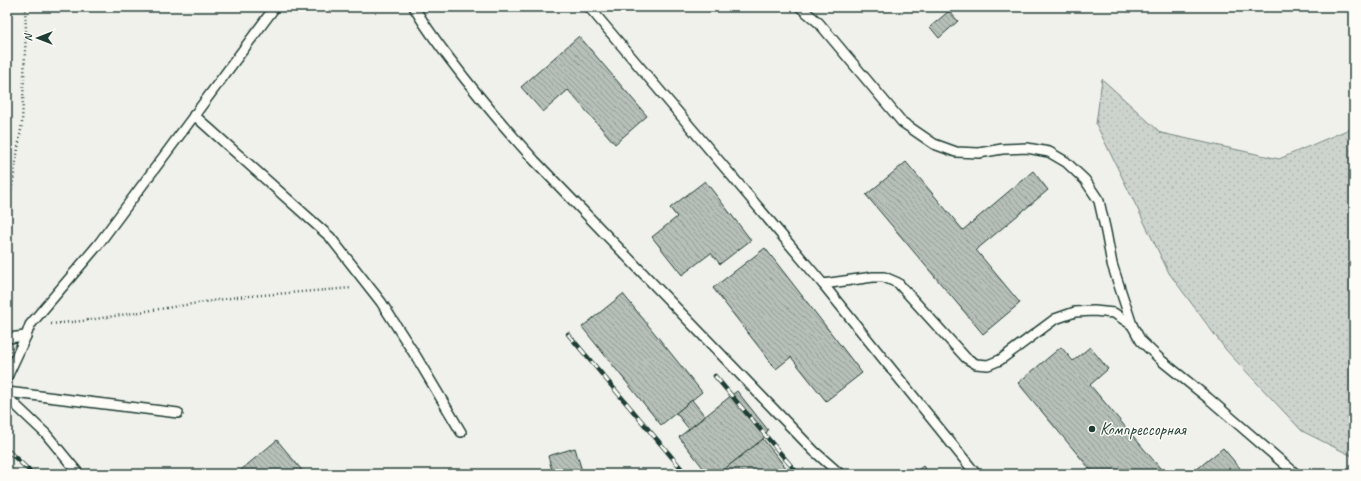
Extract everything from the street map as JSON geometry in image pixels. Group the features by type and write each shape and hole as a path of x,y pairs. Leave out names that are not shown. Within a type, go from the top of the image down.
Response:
{"lane":[{"path":"7,377 30,326 97,246 275,7"},
{"path":"414,7 424,24 460,72 535,161 808,446 840,474"},
{"path":"589,7 823,284 976,474"},
{"path":"800,7 819,23 902,122 934,144 956,152 978,153 1002,149 1027,148 1049,152 1066,162 1085,180 1099,201 1112,264 1132,326 1142,341 1162,361 1208,398 1296,474"},
{"path":"194,115 330,237 381,302 417,358 461,432"},
{"path":"823,284 873,277 884,277 898,283 966,358 976,364 988,365 1000,360 1055,319 1075,312 1094,311 1114,313 1132,326"},
{"path":"7,338 26,336"},
{"path":"7,392 178,414"},
{"path":"7,397 46,434 80,474"}],"path":[{"path":"7,218 22,123 26,30 25,7"},
{"path":"30,326 82,321 236,297 369,287"}],"shaded area":[{"path":"1102,79 1161,133 1279,159 1354,127 1354,457 1302,431 1226,350 1169,273 1096,124"}],"building":[{"path":"949,11 958,21 939,38 930,27"},
{"path":"579,36 647,116 615,144 568,90 543,112 521,87"},
{"path":"906,162 963,230 1033,171 1048,190 976,250 1020,303 983,334 866,195"},
{"path":"705,181 751,240 720,264 711,253 682,275 652,237 677,217 670,208"},
{"path":"765,248 862,373 826,401 791,357 776,369 713,288"},
{"path":"623,294 702,392 661,425 582,327"},
{"name":"Компрессорная","path":"1061,347 1073,361 1090,347 1108,369 1090,385 1165,474 1094,474 1018,383"},
{"path":"737,391 768,430 763,439 718,474 708,474 679,437"},
{"path":"692,400 705,416 689,429 676,413"},
{"path":"763,439 791,474 718,474"},
{"path":"277,440 305,474 236,474"},
{"path":"575,448 583,474 553,474 548,456"},
{"name":"Компрессорная","path":"1223,448 1245,474 1191,474"},
{"path":"923,466 929,474 913,474"}],"railway":[{"path":"568,334 686,474"},
{"path":"715,376 798,474"},
{"path":"7,450 33,474"}],"place":[{"name":"Компрессорная","path":"1092,429"}]}
